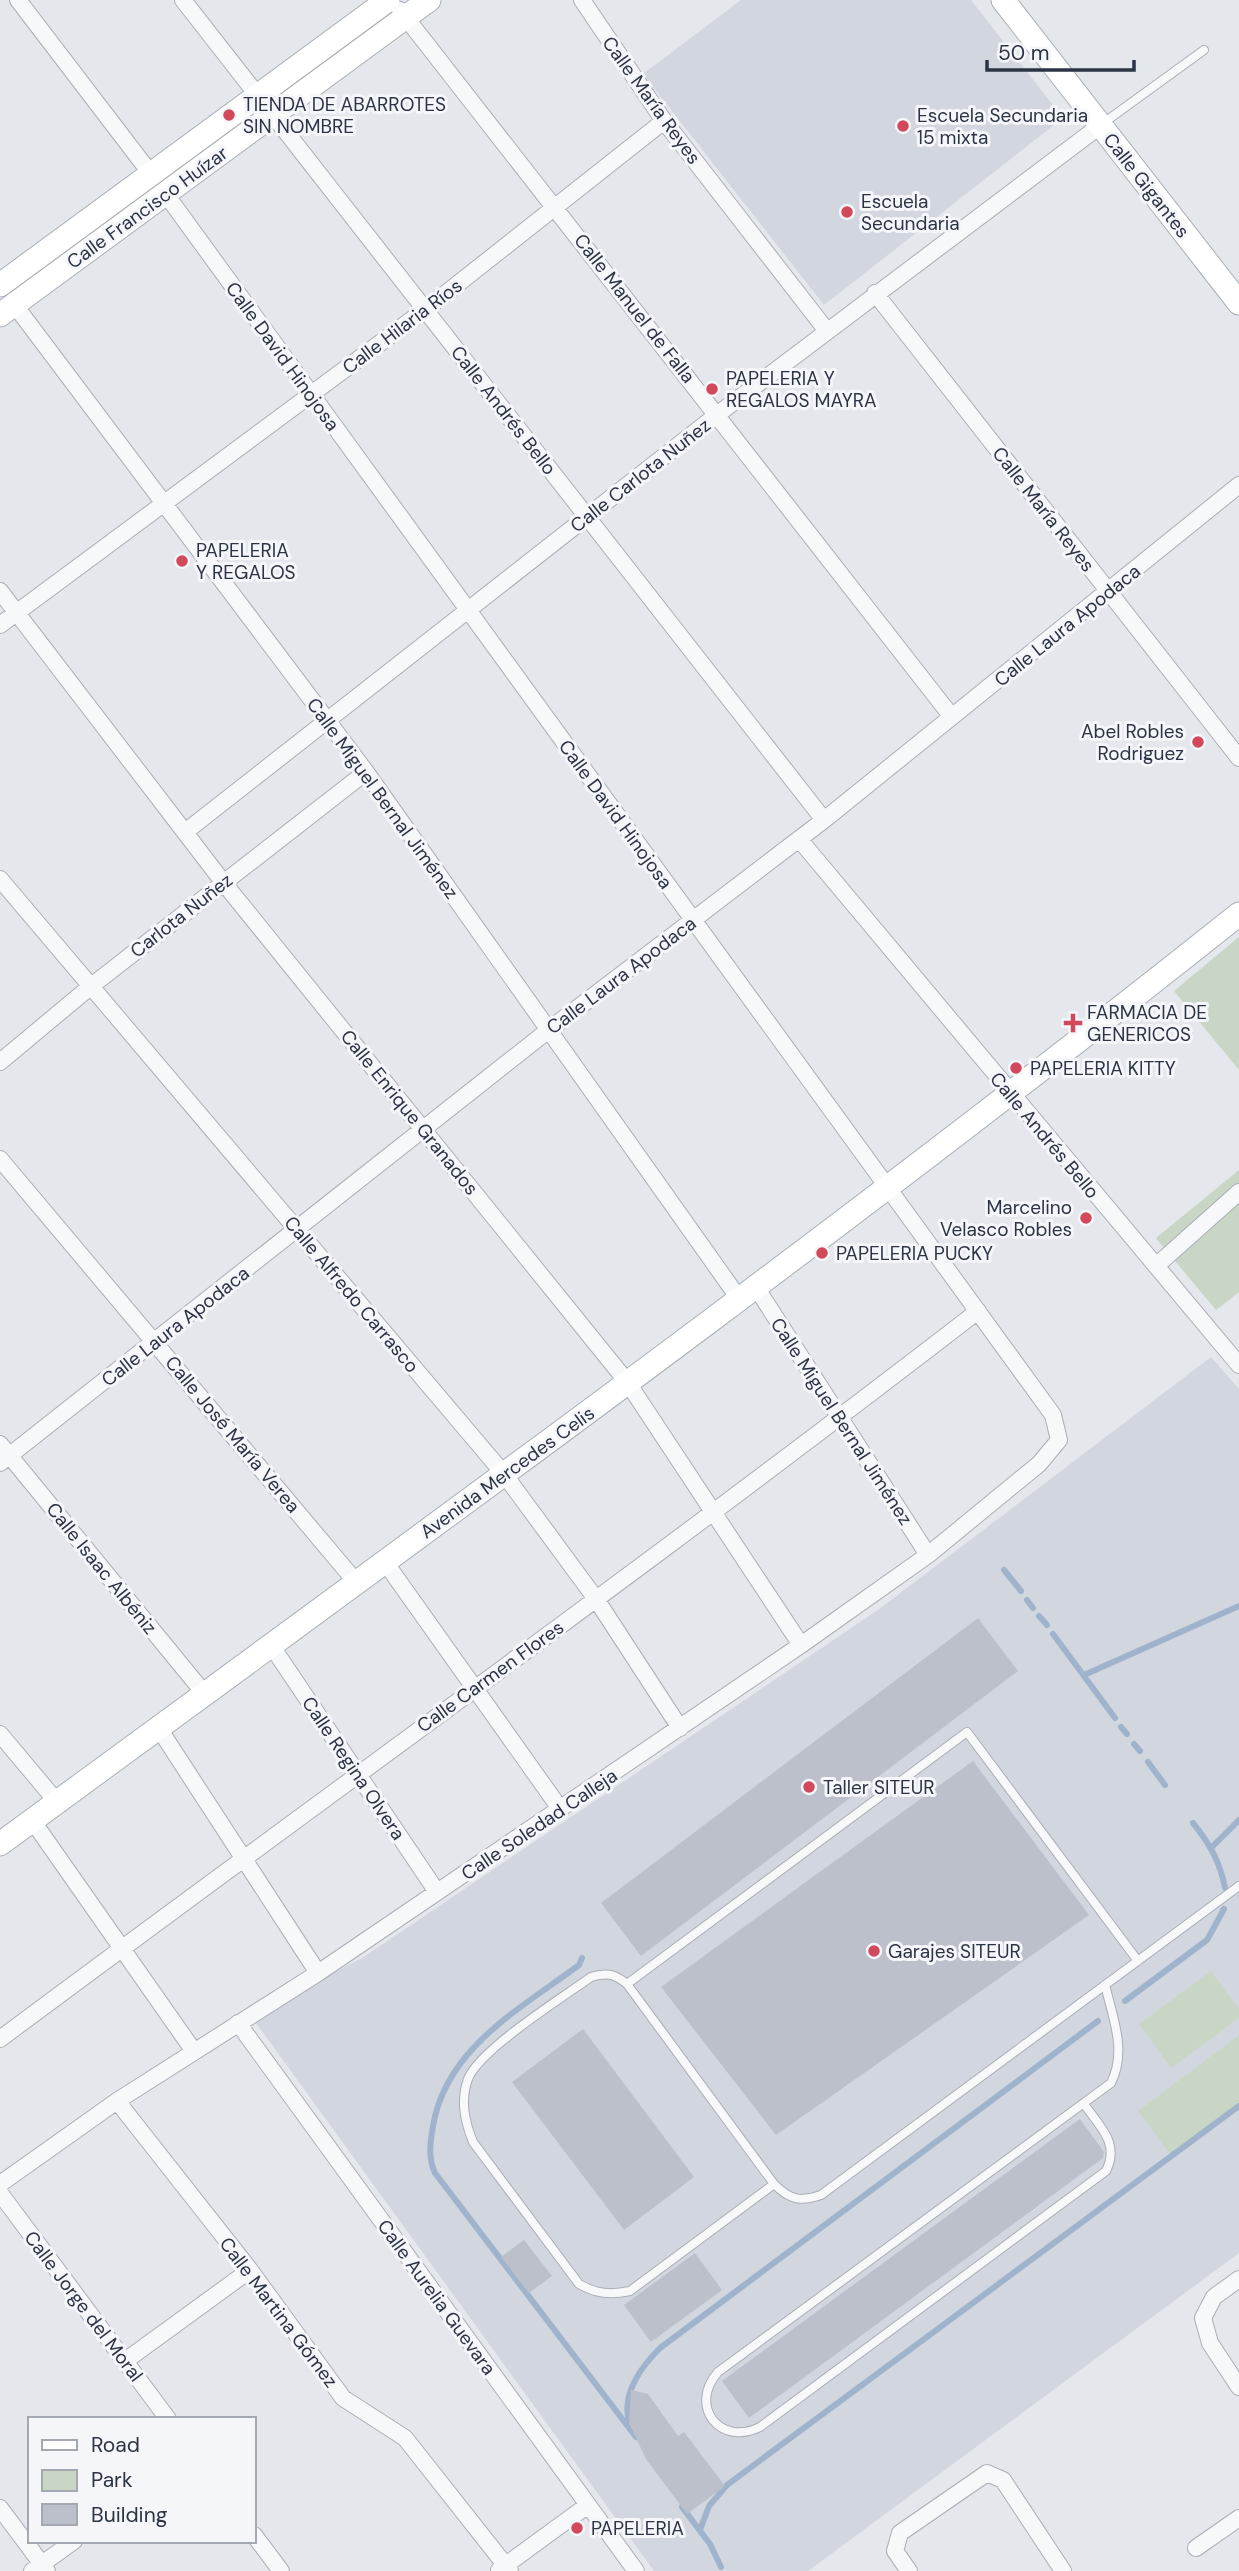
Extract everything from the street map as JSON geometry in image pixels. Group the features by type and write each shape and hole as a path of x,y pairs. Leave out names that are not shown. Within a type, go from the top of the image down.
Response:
{"main road":[{"name":"Calle Francisco Huízar","path":"0,285 258,95 396,6 429,0"},
{"name":"Calle Gigantes","path":"1003,0 1239,303"},
{"name":"Calle Francisco Huízar","path":"7,309 273,114 396,6"},
{"name":"Avenida Mercedes Celis","path":"0,1844 748,1294 1012,1095 1239,914"}],"street":[{"path":"18,0 151,174"},
{"name":"Calle Andrés Bello","path":"183,0 824,820"},
{"name":"Calle María Reyes","path":"582,0 664,121 827,331"},
{"name":"Calle Manuel de Falla","path":"396,6 953,717"},
{"name":"Calle Hilaria Ríos","path":"0,625 426,309 664,121"},
{"name":"Calle Carlota Nuñez","path":"185,832 326,718 718,414 1101,125"},
{"name":"Calle David Hinojosa","path":"165,193 1053,1415 1059,1440"},
{"name":"Calle María Reyes","path":"876,293 1239,758"},
{"name":"Calle Miguel Bernal Jiménez","path":"7,309 164,505 366,772 550,1029 840,1418 928,1555"},
{"name":"Calle Laura Apodaca","path":"3,1454 156,1342 550,1029 824,820 1239,485"},
{"name":"Calle Enrique Granados","path":"0,591 223,882 628,1383 801,1645"},
{"name":"Carlota Nuñez","path":"0,1062 90,987 366,772"},
{"name":"Calle Andrés Bello","path":"799,839 1239,1365"},
{"name":"Calle Alfredo Carrasco","path":"0,878 504,1474 596,1599 680,1728"},
{"name":"Calle José María Verea","path":"0,1159 356,1582"},
{"path":"1156,1266 1239,1192"},
{"name":"Calle Carmen Flores","path":"0,2039 474,1687 715,1513 978,1311"},
{"name":"Calle Soledad Calleja","path":"0,2184 117,2101 193,2050 318,1973 801,1645 928,1555 1039,1464 1059,1440"},
{"name":"Calle Isaac Albéniz","path":"3,1454 204,1693"},
{"path":"386,1562 561,1810"},
{"name":"Calle Regina Olvera","path":"271,1645 437,1892"},
{"path":"158,1727 318,1973"},
{"path":"0,1734 57,1802"},
{"path":"32,1820 193,2050"},
{"name":"Calle Aurelia Guevara","path":"238,2023 636,2571"},
{"name":"Calle Martina Gómez","path":"117,2101 250,2270 343,2398 405,2438 505,2569"},
{"name":"Calle Jorge del Moral","path":"0,2193 167,2417"},
{"path":"125,2361 250,2270"},
{"path":"1239,2279 1214,2297 1203,2318 1210,2343 1239,2387"},
{"path":"909,2571 895,2551 900,2533 987,2473 1003,2480 1063,2571"},
{"path":"505,2569 587,2505"},
{"path":"0,2508 40,2569 72,2543"},
{"path":"1196,2548 1239,2518"},
{"path":"256,2538 281,2571"}],"lane":[{"path":"1101,125 1204,50"},
{"path":"627,1984 967,1732 1138,1961"},
{"path":"774,2184 630,2291 601,2293 579,2284 473,2142 465,2121 464,2099 469,2078 483,2057 591,1977 603,1973 616,1975 627,1984 774,2184 787,2197 803,2201 821,2195 1239,1886"},
{"path":"1084,2104 1112,2145 1113,2158 1106,2171 760,2427 733,2434 719,2425 703,2399 708,2383 718,2372 1111,2083 1120,2066 1120,2048 1105,1985"}],"shaded area":[{"name":"Escuela Secundaria","path":"741,0 971,0 1063,118 824,305 643,74"},
{"path":"1211,1357 1239,1389 1239,2253 808,2571 654,2571 251,2016 362,1958 878,1610"}],"green space":[{"path":"1239,937 1239,1070 1174,991"},
{"path":"1239,1170 1239,1292 1216,1310 1156,1238"},
{"path":"1211,1971 1239,2009 1239,2018 1171,2068 1139,2024"},
{"path":"1239,2035 1239,2103 1170,2154 1138,2111"}],"building":[{"name":"Taller SITEUR","path":"978,1618 1018,1671 641,1956 601,1903"},
{"name":"Garajes SITEUR","path":"973,1761 1089,1915 776,2135 661,1987"},
{"path":"583,2029 694,2177 624,2230 512,2082"},
{"path":"1080,2119 1104,2152 1103,2158 749,2418 722,2381"},
{"path":"524,2240 552,2276 529,2293 501,2257"},
{"path":"695,2253 722,2290 651,2342 624,2305"},
{"path":"631,2390 648,2394 678,2436 684,2432 725,2486 687,2514 646,2459 629,2423"}],"waterway":[{"path":"1004,1570 1021,1591"},
{"path":"1027,1600 1033,1608"},
{"path":"1084,1675 1239,1606"},
{"path":"1039,1616 1047,1625"},
{"path":"1053,1634 1115,1718"},
{"path":"1121,1727 1127,1734"},
{"path":"1134,1744 1140,1751"},
{"path":"1148,1762 1165,1785"},
{"path":"1212,1847 1239,1820"},
{"path":"1193,1823 1214,1854 1225,1888"},
{"path":"1125,2001 1207,1940 1224,1909"},
{"path":"582,1958 579,1965 510,2015 469,2052 453,2074 441,2098 433,2126 430,2156 435,2173 636,2437"},
{"path":"632,2429 628,2418 629,2396 638,2375 660,2348 1098,2021"},
{"path":"700,2530 709,2506 727,2485 1239,2106"},
{"path":"682,2507 710,2544 721,2567"}],"place":[{"name":"TIENDA DE ABARROTES SIN NOMBRE","path":"229,115"},
{"name":"Escuela Secundaria 15 mixta","path":"903,126"},
{"name":"Escuela Secundaria","path":"847,212"},
{"name":"PAPELERIA Y REGALOS MAYRA","path":"712,389"},
{"name":"PAPELERIA Y REGALOS","path":"182,561"},
{"name":"Abel Robles Rodriguez","path":"1198,742"},
{"name":"FARMACIA DE GENERICOS","path":"1073,1023"},
{"name":"PAPELERIA KITTY","path":"1016,1068"},
{"name":"Marcelino Velasco Robles","path":"1086,1218"},
{"name":"PAPELERIA PUCKY","path":"822,1253"},
{"name":"Taller SITEUR","path":"809,1787"},
{"name":"Garajes SITEUR","path":"874,1951"},
{"name":"PAPELERIA","path":"577,2528"}]}
